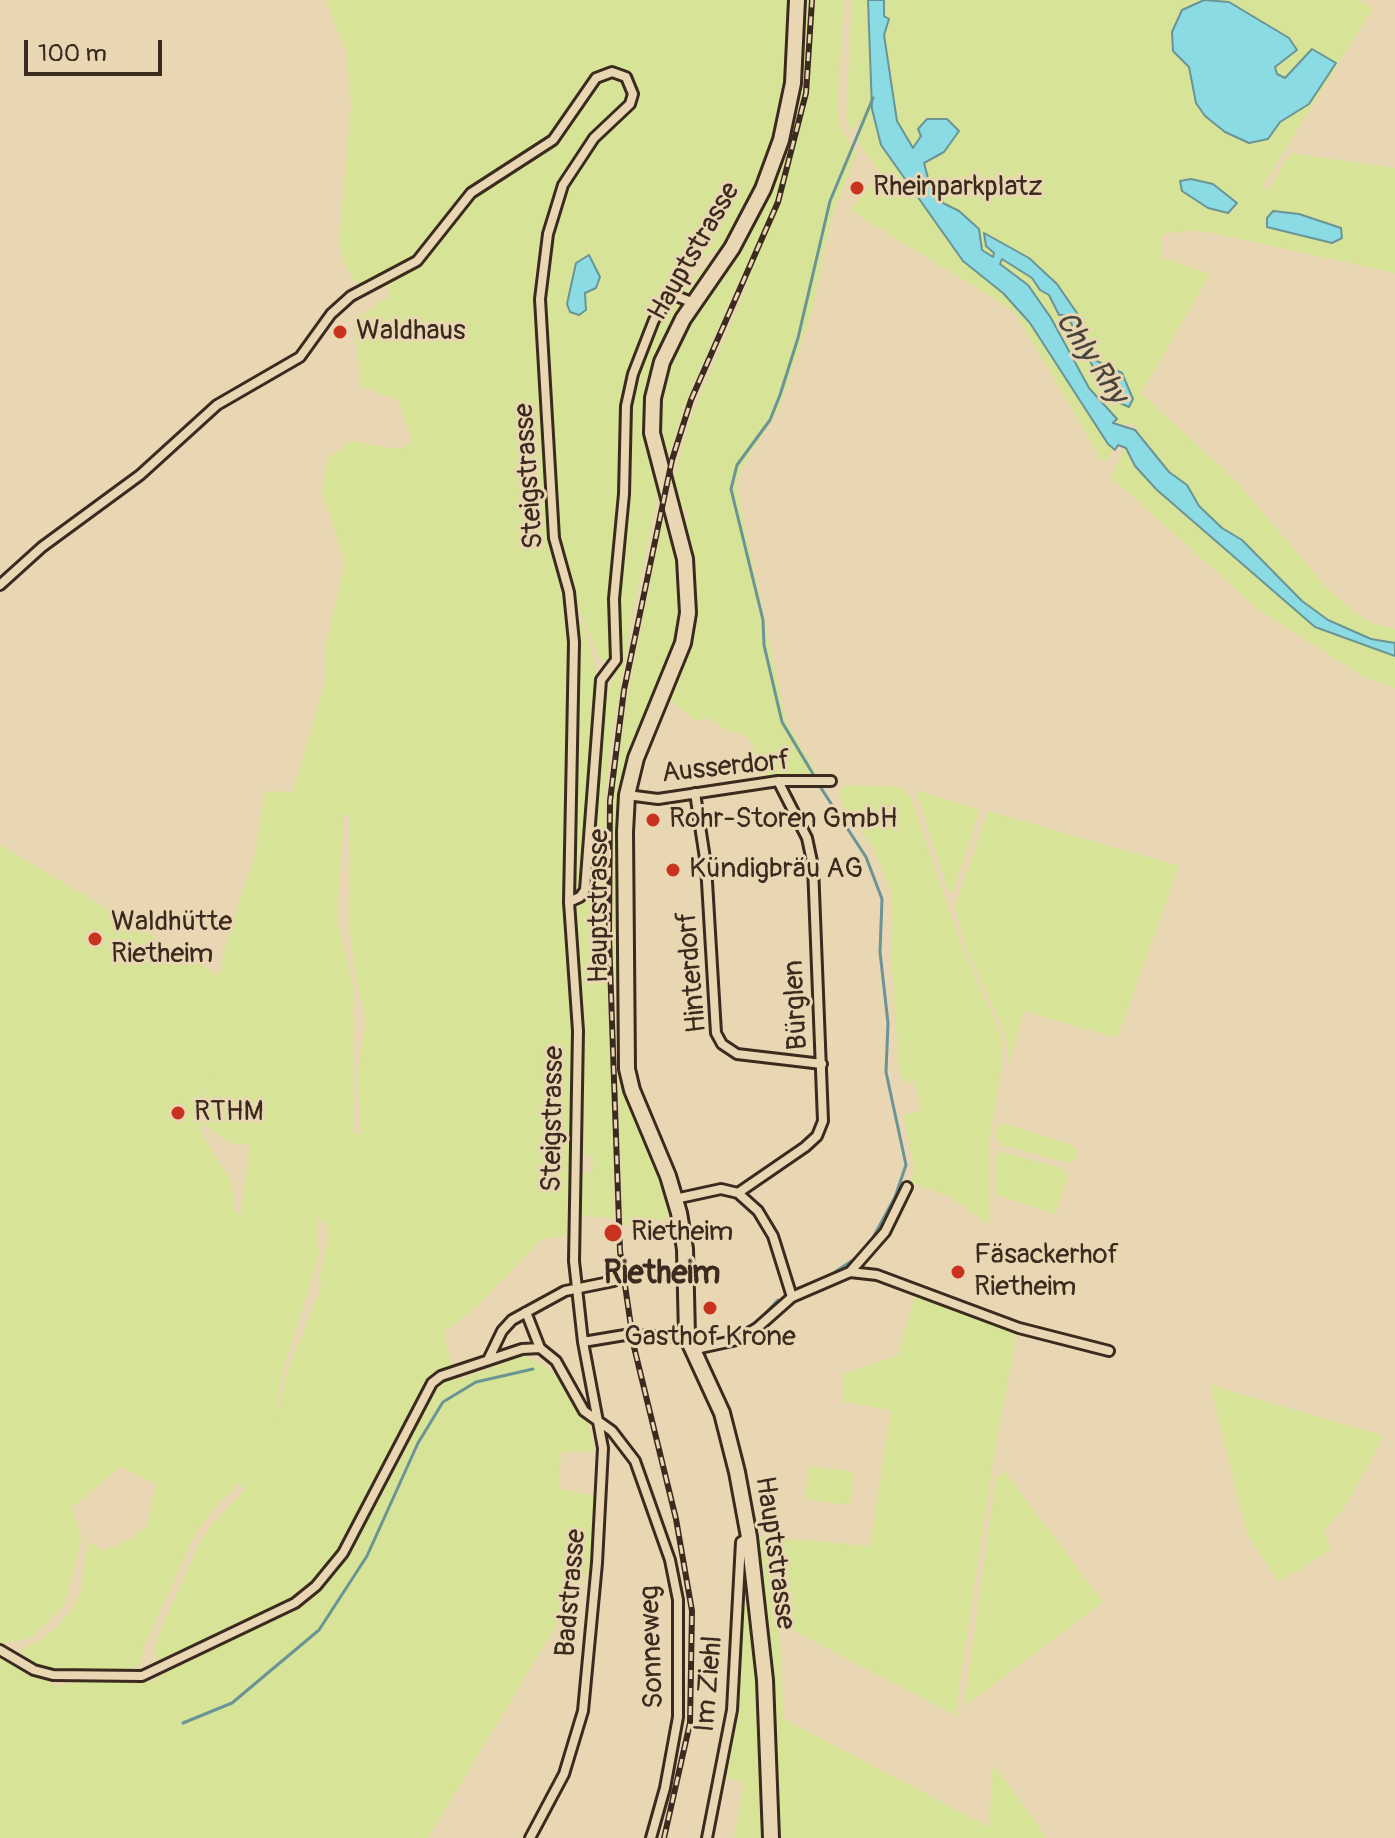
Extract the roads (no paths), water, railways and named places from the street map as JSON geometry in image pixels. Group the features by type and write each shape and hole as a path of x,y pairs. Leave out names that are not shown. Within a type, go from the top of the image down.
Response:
{"main road":[{"name":"Hauptstrasse","path":"771,1838 770,1746 749,1537 722,1413 689,1344 685,1249 675,1199 632,1090 627,1069 624,882 627,795 636,758 683,643 688,613 685,559 652,433 653,398 662,362 694,303 732,248 763,189 781,140 793,83 797,0"}],"street":[{"name":"Steigstrasse","path":"0,585 42,547 140,475 217,405 300,357 337,307 370,284 417,261 471,193 553,140 596,78 612,72 626,77 633,94 630,104 594,138 563,185 548,234 541,282 540,331 554,538 569,592 574,642 569,902 578,1031 573,1241 583,1342"},
{"path":"569,902 580,897 585,890 601,680 616,660 614,599 624,494 626,406 649,334 674,291 694,303"},
{"name":"Ausserdorf","path":"627,795 658,799 778,781 831,781"},
{"name":"Bürglen","path":"738,1193 817,1136 824,1107 813,866 807,838 778,781"},
{"name":"Hinterdorf","path":"695,793 706,865 716,1033 722,1044 737,1054 822,1064"},
{"path":"583,1342 625,1335 689,1344 737,1340 792,1297 850,1272 885,1232 907,1187"},
{"path":"675,1199 721,1189 738,1193 758,1211 773,1236 792,1297"},
{"path":"850,1272 877,1275 1019,1328 1109,1351"},
{"path":"488,1360 506,1326 526,1312 577,1287 614,1281"},
{"name":"Sonneweg","path":"526,1312 540,1348 556,1361 584,1411 621,1439 635,1461 655,1510 678,1600 677,1726 660,1813 651,1838"},
{"name":"Badstrasse","path":"530,1838 564,1774 583,1711 597,1563 600,1424 583,1342"},
{"path":"0,1650 34,1670 53,1675 142,1676 295,1603 316,1586 343,1553 432,1383 441,1376 488,1360 522,1349 540,1348"},
{"name":"Im Ziehl","path":"707,1838 732,1710 741,1542 749,1537"}],"water":[{"name":"Chly Rhy","path":"868,0 884,0 884,16 889,19 884,35 897,121 913,148 921,136 918,129 927,119 947,119 959,131 944,152 924,163 928,178 942,195 943,203 959,211 979,229 982,250 993,257 994,253 986,246 984,233 1029,258 1057,284 1079,316 1085,347 1097,361 1122,373 1133,399 1129,407 1115,401 1104,389 1067,315 1059,315 1049,295 1040,290 1032,278 1002,259 1000,264 1028,285 1051,318 1089,388 1117,419 1113,423 1135,430 1169,472 1187,485 1199,506 1222,528 1242,540 1302,601 1328,620 1371,639 1395,643 1395,656 1315,627 1157,490 1135,466 1126,448 1118,445 1115,450 1108,444 1030,323 1003,293 963,261 881,145 872,109"},
{"path":"1204,0 1229,2 1289,38 1297,50 1275,67 1277,74 1285,78 1312,49 1336,63 1309,104 1280,122 1268,139 1249,143 1225,132 1205,116 1196,103 1189,67 1173,51 1172,32 1182,10"},
{"path":"1191,179 1213,184 1237,203 1228,213 1208,208 1182,191 1180,181"},
{"path":"1273,211 1299,214 1341,228 1342,238 1332,243 1267,227 1267,218"},
{"path":"589,255 600,277 596,288 585,293 586,310 579,315 570,312 567,304 576,263"}],"waterway":[{"path":"813,774 782,722 764,645 763,620 731,489 737,465 770,420 780,395 798,338 830,201 873,98"},
{"path":"819,785 866,857 882,899 880,952 888,1023 886,1072 906,1165 895,1197 869,1245"},
{"path":"832,1274 859,1256"},
{"path":"739,1333 759,1320 778,1300"},
{"path":"183,1723 232,1703 319,1630 367,1556 418,1443 443,1402 476,1382 533,1369"}],"railway":[{"path":"664,1838 690,1723 692,1611 676,1519 634,1347 620,1251 609,936 610,801 624,690 672,460 691,400 778,202 806,93 812,0"}],"place":[{"name":"Rheinparkplatz","path":"857,188"},
{"name":"Waldhaus","path":"340,332"},
{"name":"Rohr-Storen GmbH","path":"653,820"},
{"name":"Kündigbräu AG","path":"673,870"},
{"name":"Waldhütte Rietheim","path":"95,939"},
{"name":"RTHM","path":"178,1113"},
{"name":"Rietheim","path":"613,1233"},
{"name":"Fäsackerhof Rietheim","path":"958,1272"},
{"name":"Gasthof Krone","path":"710,1308"}],"district":[{"name":"Rietheim","path":"662,1275"}]}
